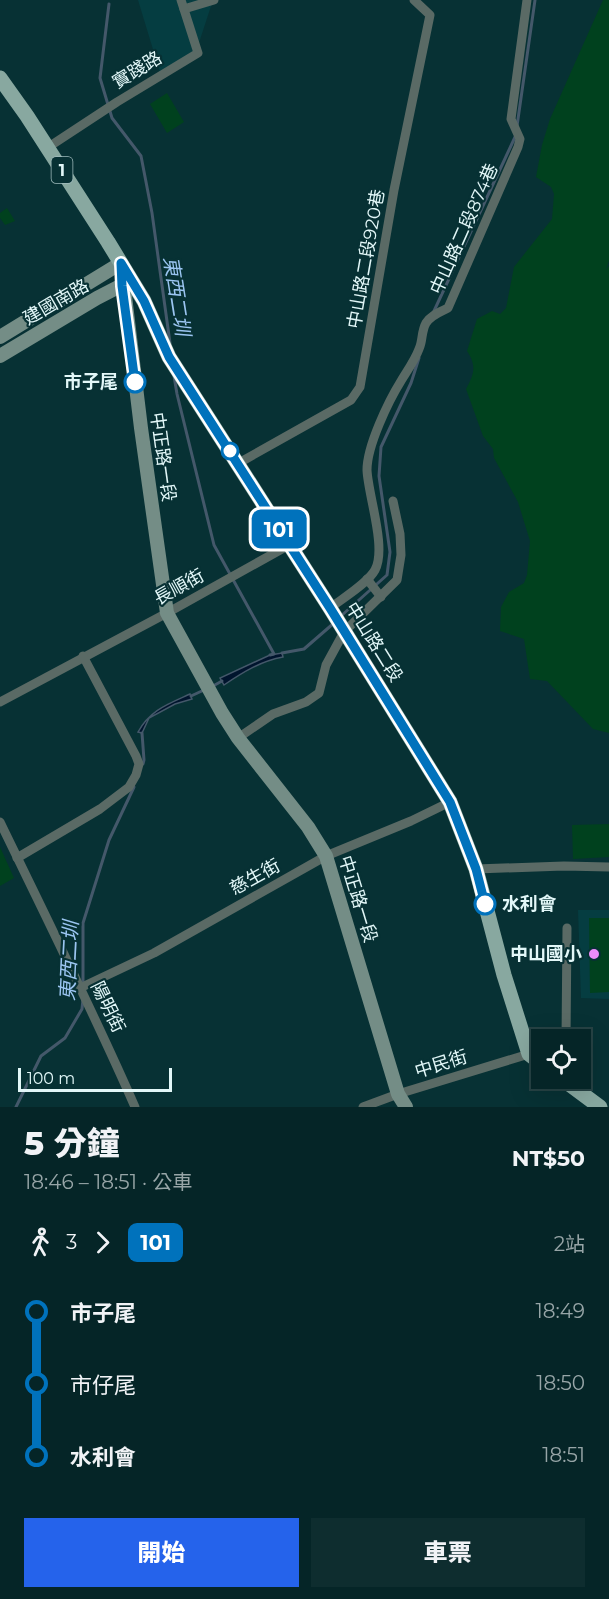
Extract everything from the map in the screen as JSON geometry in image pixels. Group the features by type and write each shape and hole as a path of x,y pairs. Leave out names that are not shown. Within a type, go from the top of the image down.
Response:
{"main road":[{"name":"1","path":"0,78 121,263"},
{"name":"中山路二段","path":"121,263 127,283 144,301 173,364 450,802 476,869 504,975 531,1048"},
{"path":"576,1089 600,1107"}],"street":[{"path":"182,4 214,0"},
{"name":"中山路二段920巷","path":"237,464 351,400 360,387 394,190 430,15 414,0"},
{"name":"中山路二段874巷","path":"337,620 375,570 379,556 367,470 369,452 392,396 420,348 421,335 427,322 448,308 452,300 518,147 520,139 513,124 512,110 527,0"},
{"name":"實踐路","path":"47,148 198,53 182,4"},
{"name":"建國南路","path":"0,337 121,263"},
{"name":"建國南路","path":"0,356 97,298 127,283"},
{"name":"中正路一段","path":"127,283 167,613 238,738 308,827 326,856 398,1094 406,1107"},
{"path":"238,738 273,714 306,702 319,693 337,620 381,597 397,580 401,555 393,501"},
{"name":"長順街","path":"0,702 289,545"},
{"path":"367,579 381,597"},
{"path":"17,858 100,809 129,787 136,775 139,764 136,756 83,656"},
{"name":"慈生街","path":"80,988 154,953 326,856 411,821 450,802"},
{"name":"陽明街","path":"0,822 90,1005 135,1107"},
{"path":"476,869 609,867"},
{"path":"566,1029 567,928"},
{"name":"中民街","path":"363,1107 398,1094 531,1060"}],"shaded area":[{"path":"138,0 213,0 194,58 162,79"},
{"path":"282,653 283,657 252,668 224,685 220,678 270,655"},
{"path":"190,694 192,699 175,704 149,718 142,733 138,732 148,718 154,713"},
{"name":"中山國小","path":"578,910 609,910 609,999 581,998"}],"green space":[{"path":"603,0 609,0 609,261 606,270 609,265 609,733 593,729 547,681 530,679 524,639 500,631 501,607 509,592 524,583 527,575 530,541 518,502 494,458 493,449 483,436 466,389 473,370 467,351 477,319 492,311 500,314 506,308 514,267 552,219 554,194 551,187 536,177 542,145 550,119"},
{"path":"167,93 184,122 167,133 150,104"},
{"path":"7,208 15,221 5,225 0,218 0,213"},
{"path":"609,824 609,857 573,859 572,825"},
{"path":"0,847 14,878 0,886"},
{"path":"589,918 609,918 609,992 590,993"}],"waterway":[{"path":"517,126 535,0"},
{"name":"東西二圳","path":"109,4 100,78 112,118 141,156 152,213 170,343"},
{"path":"434,311 516,135"},
{"path":"341,616 387,575 390,552 379,476 381,447 411,383 419,358"},
{"name":"東西二圳","path":"174,376 214,545 274,654 270,655"},
{"path":"282,653 304,649 334,623"},
{"path":"213,686 222,681"},
{"path":"191,696 204,690"},
{"name":"東西二圳","path":"142,733 143,764"},
{"name":"東西二圳","path":"83,983 83,923 109,840 134,787"},
{"name":"東西二圳","path":"16,1107 41,1056 65,1038 82,1009 83,999"}],"bus line":[{"name":"101","path":"135,382 121,263 144,301 169,357 330,608 450,802 476,869 485,904"}],"place":[{"name":"市子尾","path":"135,382"},
{"name":"水利會","path":"485,904"},
{"name":"中山國小","path":"594,954"}]}
